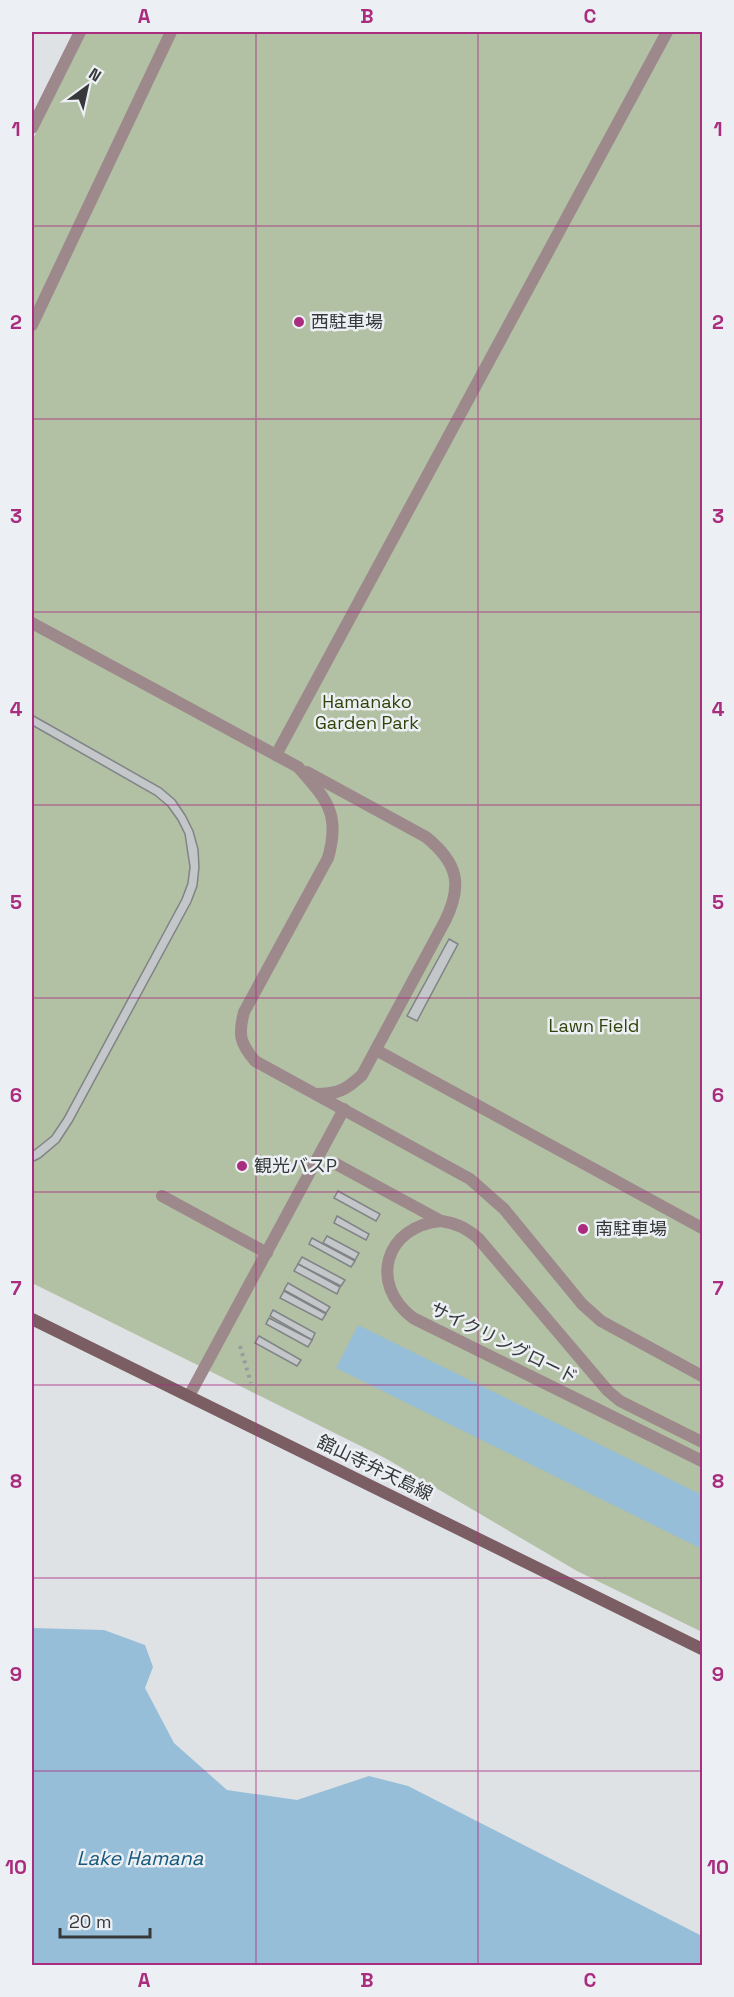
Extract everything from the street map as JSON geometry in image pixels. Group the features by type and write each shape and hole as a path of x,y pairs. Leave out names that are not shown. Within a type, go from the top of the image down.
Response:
{"main road":[{"name":"舘山寺弁天島線","path":"32,1319 702,1650"}],"street":[{"path":"32,128 80,32"},
{"path":"32,325 171,32"},
{"path":"276,755 667,32"},
{"path":"32,622 426,837 442,850 452,866 456,885 454,904 362,1075 349,1087 332,1094 314,1094"},
{"path":"298,767 322,794 330,809 333,825 332,842 327,858 244,1012 240,1029 243,1047 255,1061 470,1179 504,1209 582,1304 601,1321 702,1376"},
{"path":"376,1050 702,1228"},
{"path":"189,1396 344,1109"},
{"name":"サイクリングロード","path":"336,1164 441,1221"},
{"path":"162,1196 267,1252"},
{"name":"サイクリングロード","path":"702,1442 620,1401 608,1391 478,1238 467,1229 454,1223 427,1222 403,1235 392,1252 387,1272 389,1286 402,1310 413,1318 702,1461"}],"green space":[{"name":"Hamanako Garden Park","path":"86,32 702,32 702,1632 577,1571 385,1458 32,1283 32,141"}],"water":[{"path":"358,1325 702,1495 702,1549 336,1368"},
{"name":"Lake Hamana","path":"32,1628 104,1630 145,1645 153,1667 145,1688 174,1743 227,1790 297,1800 369,1776 408,1786 702,1936 702,1965 32,1965"}],"building":[{"path":"32,715 161,788 175,800 193,831 198,849 199,867 197,886 191,902 72,1122 59,1142 32,1162 32,1152 52,1136 64,1118 182,899 188,883 190,867 185,834 168,806 155,795 32,725"},
{"path":"449,939 458,944 417,1021 407,1016"},
{"path":"338,1191 380,1214 376,1221 334,1198"},
{"path":"337,1216 369,1234 366,1240 334,1223"},
{"path":"327,1236 359,1253 355,1260 323,1243"},
{"path":"312,1238 355,1261 351,1267 309,1244"},
{"path":"302,1257 345,1280 341,1286 298,1264"},
{"path":"298,1264 340,1287 337,1294 294,1271"},
{"path":"288,1283 330,1307 326,1313 284,1290"},
{"path":"284,1291 326,1314 322,1320 280,1298"},
{"path":"273,1310 315,1333 312,1340 270,1316"},
{"path":"269,1318 312,1340 308,1347 266,1324"},
{"path":"259,1336 301,1360 297,1366 255,1343"}],"place":[{"name":"西駐車場","path":"299,322"},
{"name":"観光バスP","path":"242,1166"},
{"name":"南駐車場","path":"583,1229"}],"park label":[{"name":"Lawn Field","path":"594,1026"}]}
